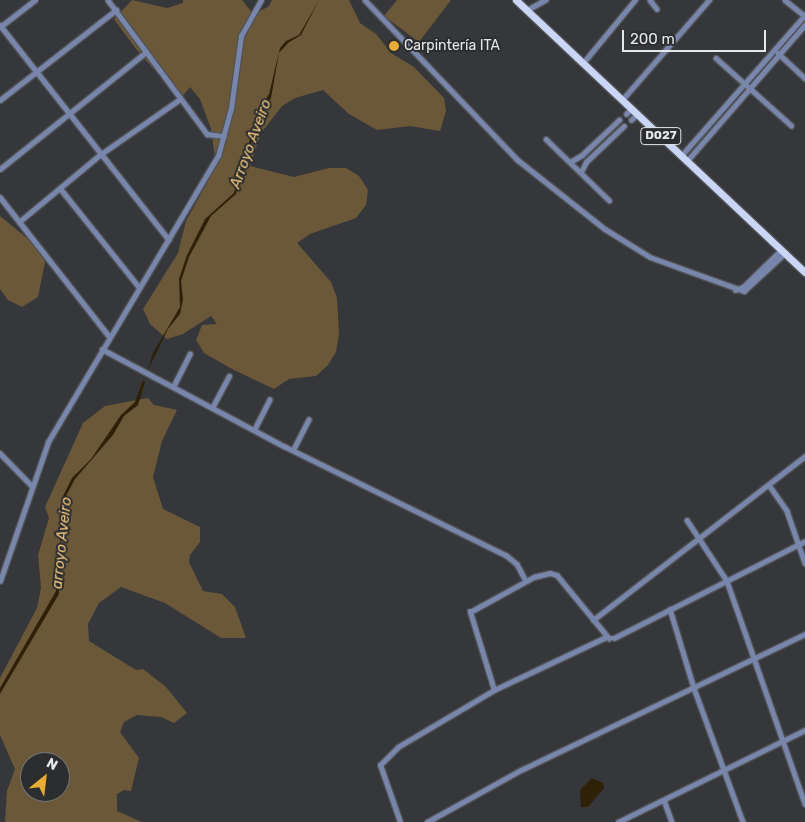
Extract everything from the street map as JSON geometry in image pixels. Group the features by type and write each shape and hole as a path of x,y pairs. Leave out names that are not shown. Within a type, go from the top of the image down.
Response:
{"main road":[{"name":"D027","path":"516,0 622,100 631,112 684,158 805,272"}],"street":[{"path":"35,0 0,26 169,240"},
{"path":"108,0 207,134 224,136"},
{"path":"0,580 48,442 109,336 209,173 224,136 242,36 261,0"},
{"path":"365,0 510,152 556,192 650,258 733,290 743,287 783,251"},
{"path":"527,10 545,0"},
{"path":"583,63 635,0"},
{"path":"650,0 658,10"},
{"path":"622,100 709,0"},
{"path":"684,158 744,84 805,15 785,0"},
{"path":"0,100 116,10"},
{"path":"684,158 750,88 805,25"},
{"path":"774,50 805,78"},
{"path":"0,169 146,52"},
{"path":"716,58 791,125"},
{"path":"19,222 101,154 180,99"},
{"path":"631,112 631,120"},
{"path":"570,162 582,155 619,120"},
{"path":"581,172 586,162 624,126"},
{"path":"546,139 609,200"},
{"path":"60,188 139,287"},
{"path":"0,196 109,336"},
{"path":"102,349 293,450 506,555 517,564 526,581"},
{"path":"173,387 190,354"},
{"path":"212,408 229,376"},
{"path":"254,430 269,400"},
{"path":"293,450 308,420"},
{"path":"0,453 32,486"},
{"path":"592,620 805,456"},
{"path":"769,485 787,511 805,563"},
{"path":"687,520 700,536 727,580 805,804"},
{"path":"400,822 380,765 412,737 494,690 670,609 805,541"},
{"path":"494,690 470,612 526,581 550,572 557,576 609,638"},
{"path":"670,609 694,688 743,822"},
{"path":"427,822 522,770 805,634"},
{"path":"618,822 805,730"},
{"path":"664,800 672,822"}],"shaded area":[{"path":"132,0 167,8 183,3 183,0 242,0 253,14 268,7 272,0 349,0 360,23 376,34 391,53 414,67 444,98 446,111 440,131 410,126 377,130 349,114 323,90 295,98 282,106 261,133 250,166 294,177 329,168 346,168 359,176 368,190 366,205 356,218 310,234 297,243 331,282 337,298 339,334 336,352 328,365 316,376 289,379 274,389 204,353 196,340 202,325 217,324 211,316 183,334 167,339 150,324 143,309 178,253 186,221 208,181 215,158 211,129 200,99 190,87 180,99 136,49 114,19"},
{"path":"397,0 451,0 419,42 384,16"},
{"path":"0,216 39,248 45,262 38,297 22,307 8,300 0,289"},
{"path":"148,398 154,405 177,410 162,441 153,477 163,509 200,527 200,542 190,555 189,562 203,591 222,594 235,607 246,638 221,638 165,603 121,587 99,603 88,624 89,641 136,670 143,669 166,687 187,713 174,723 161,717 137,715 124,722 120,732 139,758 131,791 124,790 117,794 117,811 142,822 5,822 7,791 15,769 0,735 0,678 37,608 41,588 38,555 49,518 45,507 83,423 105,406"}],"water":[{"name":"Arroyo Aveiro","path":"319,0 301,35 288,43 279,53 271,98 259,118 236,194 211,216 189,257 181,281 183,299 180,314 168,329 147,372 153,353 180,307 179,279 187,255 205,219 234,193 258,112 269,94 280,48 286,41 299,35"},
{"path":"143,380 145,382 138,405 124,416 113,435 75,479 66,496 64,516 61,515 63,496 72,478 91,459 121,415 135,402"},
{"path":"62,521 59,594 0,694 0,688 56,591"},
{"path":"592,778 603,783 604,788 588,807 581,807 580,790"}],"place":[{"name":"Carpintería ITA","path":"394,46"}],"water label":[{"name":"arroyo Aveiro","path":"62,543"}]}
